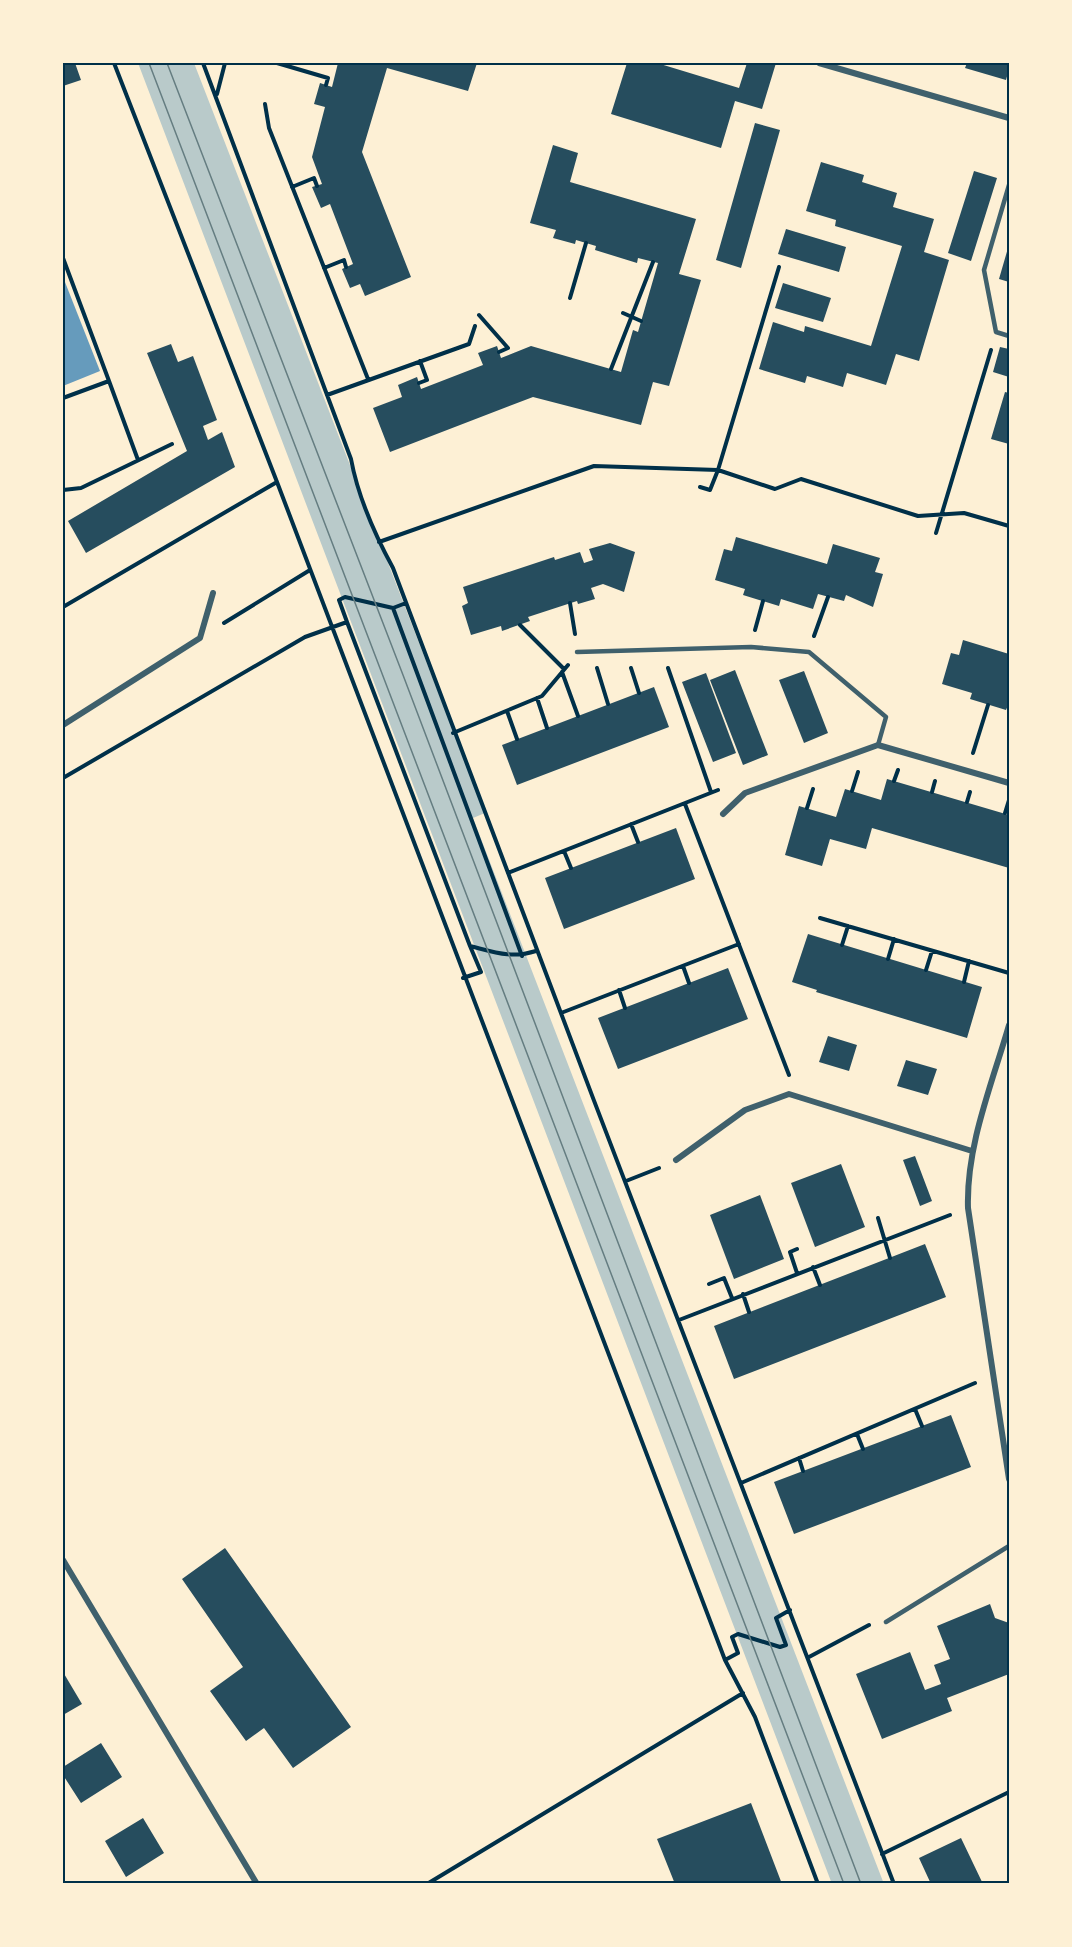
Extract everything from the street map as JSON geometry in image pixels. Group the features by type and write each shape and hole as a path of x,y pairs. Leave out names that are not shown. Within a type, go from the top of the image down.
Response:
{"street":[{"path":"819,63 1009,118"},
{"path":"63,725 200,638 213,593"},
{"path":"723,814 745,793 878,745 1009,783"},
{"path":"1009,1025 972,1151 967,1182 968,1208 1009,1479"},
{"path":"676,1160 745,1110 789,1094 972,1151"},
{"path":"63,1560 257,1884"}],"lane":[{"path":"1009,184 984,270 996,332 1009,336"},
{"path":"578,652 751,647 808,652 886,717 878,745"},
{"path":"886,1622 1009,1546"}],"path":[{"path":"114,63 277,482 725,1660 755,1717 818,1884"},
{"path":"203,63 351,459 356,485 378,542 393,568 453,733 627,1181 894,1884"},
{"path":"216,96 225,63"},
{"path":"277,63 328,78 326,85"},
{"path":"265,104 269,128 368,379"},
{"path":"292,187 314,178 317,186"},
{"path":"570,298 586,243"},
{"path":"63,258 138,460"},
{"path":"324,268 344,260 346,267"},
{"path":"611,369 653,262"},
{"path":"700,487 710,490 718,470 779,267"},
{"path":"623,314 632,315 641,321"},
{"path":"478,315 508,348 499,352"},
{"path":"327,395 470,344 475,326"},
{"path":"936,533 996,332"},
{"path":"419,383 427,380 420,361"},
{"path":"63,398 109,381"},
{"path":"63,490 81,488 172,444"},
{"path":"378,542 594,466 718,470 775,489 801,479 918,516 964,513 1009,526"},
{"path":"63,607 277,482"},
{"path":"200,638 310,570"},
{"path":"406,603 393,608 345,597 339,600 481,972 464,978"},
{"path":"808,652 828,597"},
{"path":"751,647 763,602"},
{"path":"453,733 543,696 578,652 570,603"},
{"path":"393,608 522,956"},
{"path":"63,778 305,637 347,622"},
{"path":"520,625 563,670 578,716"},
{"path":"661,648 711,792"},
{"path":"591,652 609,704"},
{"path":"626,652 639,693"},
{"path":"537,698 547,728"},
{"path":"967,771 988,705"},
{"path":"507,711 517,739"},
{"path":"508,873 711,792 723,789 745,793"},
{"path":"1005,813 1009,800"},
{"path":"685,804 790,1077 789,1094"},
{"path":"631,824 638,842"},
{"path":"564,851 571,868"},
{"path":"820,918 1009,973"},
{"path":"842,945 848,926"},
{"path":"888,959 894,939"},
{"path":"561,1013 739,944"},
{"path":"470,946 508,956 522,956 536,951"},
{"path":"926,970 932,951"},
{"path":"964,982 969,961"},
{"path":"683,966 689,983"},
{"path":"620,990 625,1008"},
{"path":"627,1181 676,1160"},
{"path":"679,1320 968,1208"},
{"path":"878,1218 890,1258"},
{"path":"797,1249 790,1252 797,1273"},
{"path":"813,1267 820,1285"},
{"path":"709,1284 724,1278 732,1298"},
{"path":"743,1294 749,1312"},
{"path":"741,1483 992,1376"},
{"path":"915,1409 922,1426"},
{"path":"857,1434 863,1449"},
{"path":"799,1458 803,1471"},
{"path":"725,1660 738,1653 732,1637 738,1634 780,1647 786,1646 776,1618 790,1610"},
{"path":"809,1657 872,1624 886,1622"},
{"path":"427,1884 743,1693"},
{"path":"882,1854 1009,1792"}],"shaded area":[{"path":"138,63 194,63 485,813 473,818 884,1884 832,1884"}],"water":[{"path":"63,277 100,371 63,386"}],"building":[{"path":"63,63 75,63 81,80 63,86"},
{"path":"338,63 477,63 468,91 387,68 362,152 411,277 365,296 360,284 350,288 342,269 353,264 330,204 321,208 312,187 322,184 312,157 325,107 314,104 320,83 332,87"},
{"path":"627,63 657,63 739,88 747,63 776,63 762,109 735,101 721,148 611,114"},
{"path":"967,63 1009,63 1006,80 965,68"},
{"path":"755,123 780,130 741,268 716,260"},
{"path":"553,145 578,153 570,182 696,219 679,274 701,280 669,386 653,382 641,425 533,397 390,452 373,408 402,397 398,385 417,377 421,389 483,365 478,353 497,346 501,358 531,346 621,372 633,330 638,332 658,263 638,258 637,263 595,250 596,246 576,240 575,244 553,238 556,230 530,223"},
{"path":"821,162 864,175 862,182 897,193 893,207 934,219 924,252 949,260 919,361 896,354 886,385 847,373 843,387 807,376 805,383 759,369 773,322 804,332 805,326 871,346 902,246 835,226 836,220 806,211"},
{"path":"974,171 997,178 971,261 948,253"},
{"path":"786,229 846,247 839,272 778,254"},
{"path":"1009,248 1009,282 999,279"},
{"path":"783,283 831,298 823,322 775,308"},
{"path":"171,344 178,362 193,356 217,420 203,426 208,440 222,432 235,467 86,553 68,521 187,451 147,353"},
{"path":"1000,347 1009,349 1009,377 993,372"},
{"path":"1005,392 1009,393 1009,444 991,439"},
{"path":"736,537 827,564 833,544 880,558 875,572 883,574 873,607 846,595 844,601 818,594 813,609 781,599 779,606 743,595 745,589 715,580 724,549 732,551"},
{"path":"610,543 635,552 624,592 603,584 591,588 595,599 578,604 577,601 528,617 530,621 502,631 501,626 471,635 462,606 468,603 463,587 554,557 555,560 580,552 584,563 593,560 589,549"},
{"path":"963,640 1009,654 1009,703 1006,710 970,699 972,693 942,684 951,653 959,655"},
{"path":"735,670 768,755 743,765 710,680"},
{"path":"804,671 828,733 804,743 779,680"},
{"path":"706,673 736,753 713,762 682,682"},
{"path":"654,687 669,727 517,785 502,745"},
{"path":"887,779 1009,815 1009,868 872,828 866,849 830,839 822,866 785,855 799,806 836,817 845,789 881,800"},
{"path":"676,828 695,879 564,929 545,878"},
{"path":"808,934 982,987 967,1038 816,992 817,990 792,982"},
{"path":"728,968 748,1019 618,1069 598,1018"},
{"path":"828,1036 857,1045 849,1071 819,1062"},
{"path":"906,1060 937,1069 928,1095 897,1086"},
{"path":"915,1156 932,1201 920,1206 903,1160"},
{"path":"841,1164 865,1227 815,1247 791,1183"},
{"path":"760,1195 784,1259 734,1279 710,1215"},
{"path":"925,1244 946,1297 734,1379 714,1326"},
{"path":"951,1415 971,1467 794,1534 774,1482"},
{"path":"225,1548 351,1727 293,1768 264,1728 246,1741 210,1691 243,1667 182,1579"},
{"path":"990,1604 995,1618 1009,1623 1009,1674 947,1698 952,1711 882,1739 856,1674 910,1652 925,1690 941,1684 934,1665 950,1659 937,1626"},
{"path":"63,1672 82,1704 63,1715"},
{"path":"101,1743 122,1777 81,1803 63,1775 63,1767"},
{"path":"751,1803 782,1884 675,1884 657,1839"},
{"path":"143,1818 164,1853 126,1877 105,1841"},
{"path":"961,1838 983,1884 931,1884 919,1858"}],"tram line":[{"path":"149,63 844,1884"},
{"path":"167,63 403,675 861,1884"}]}
